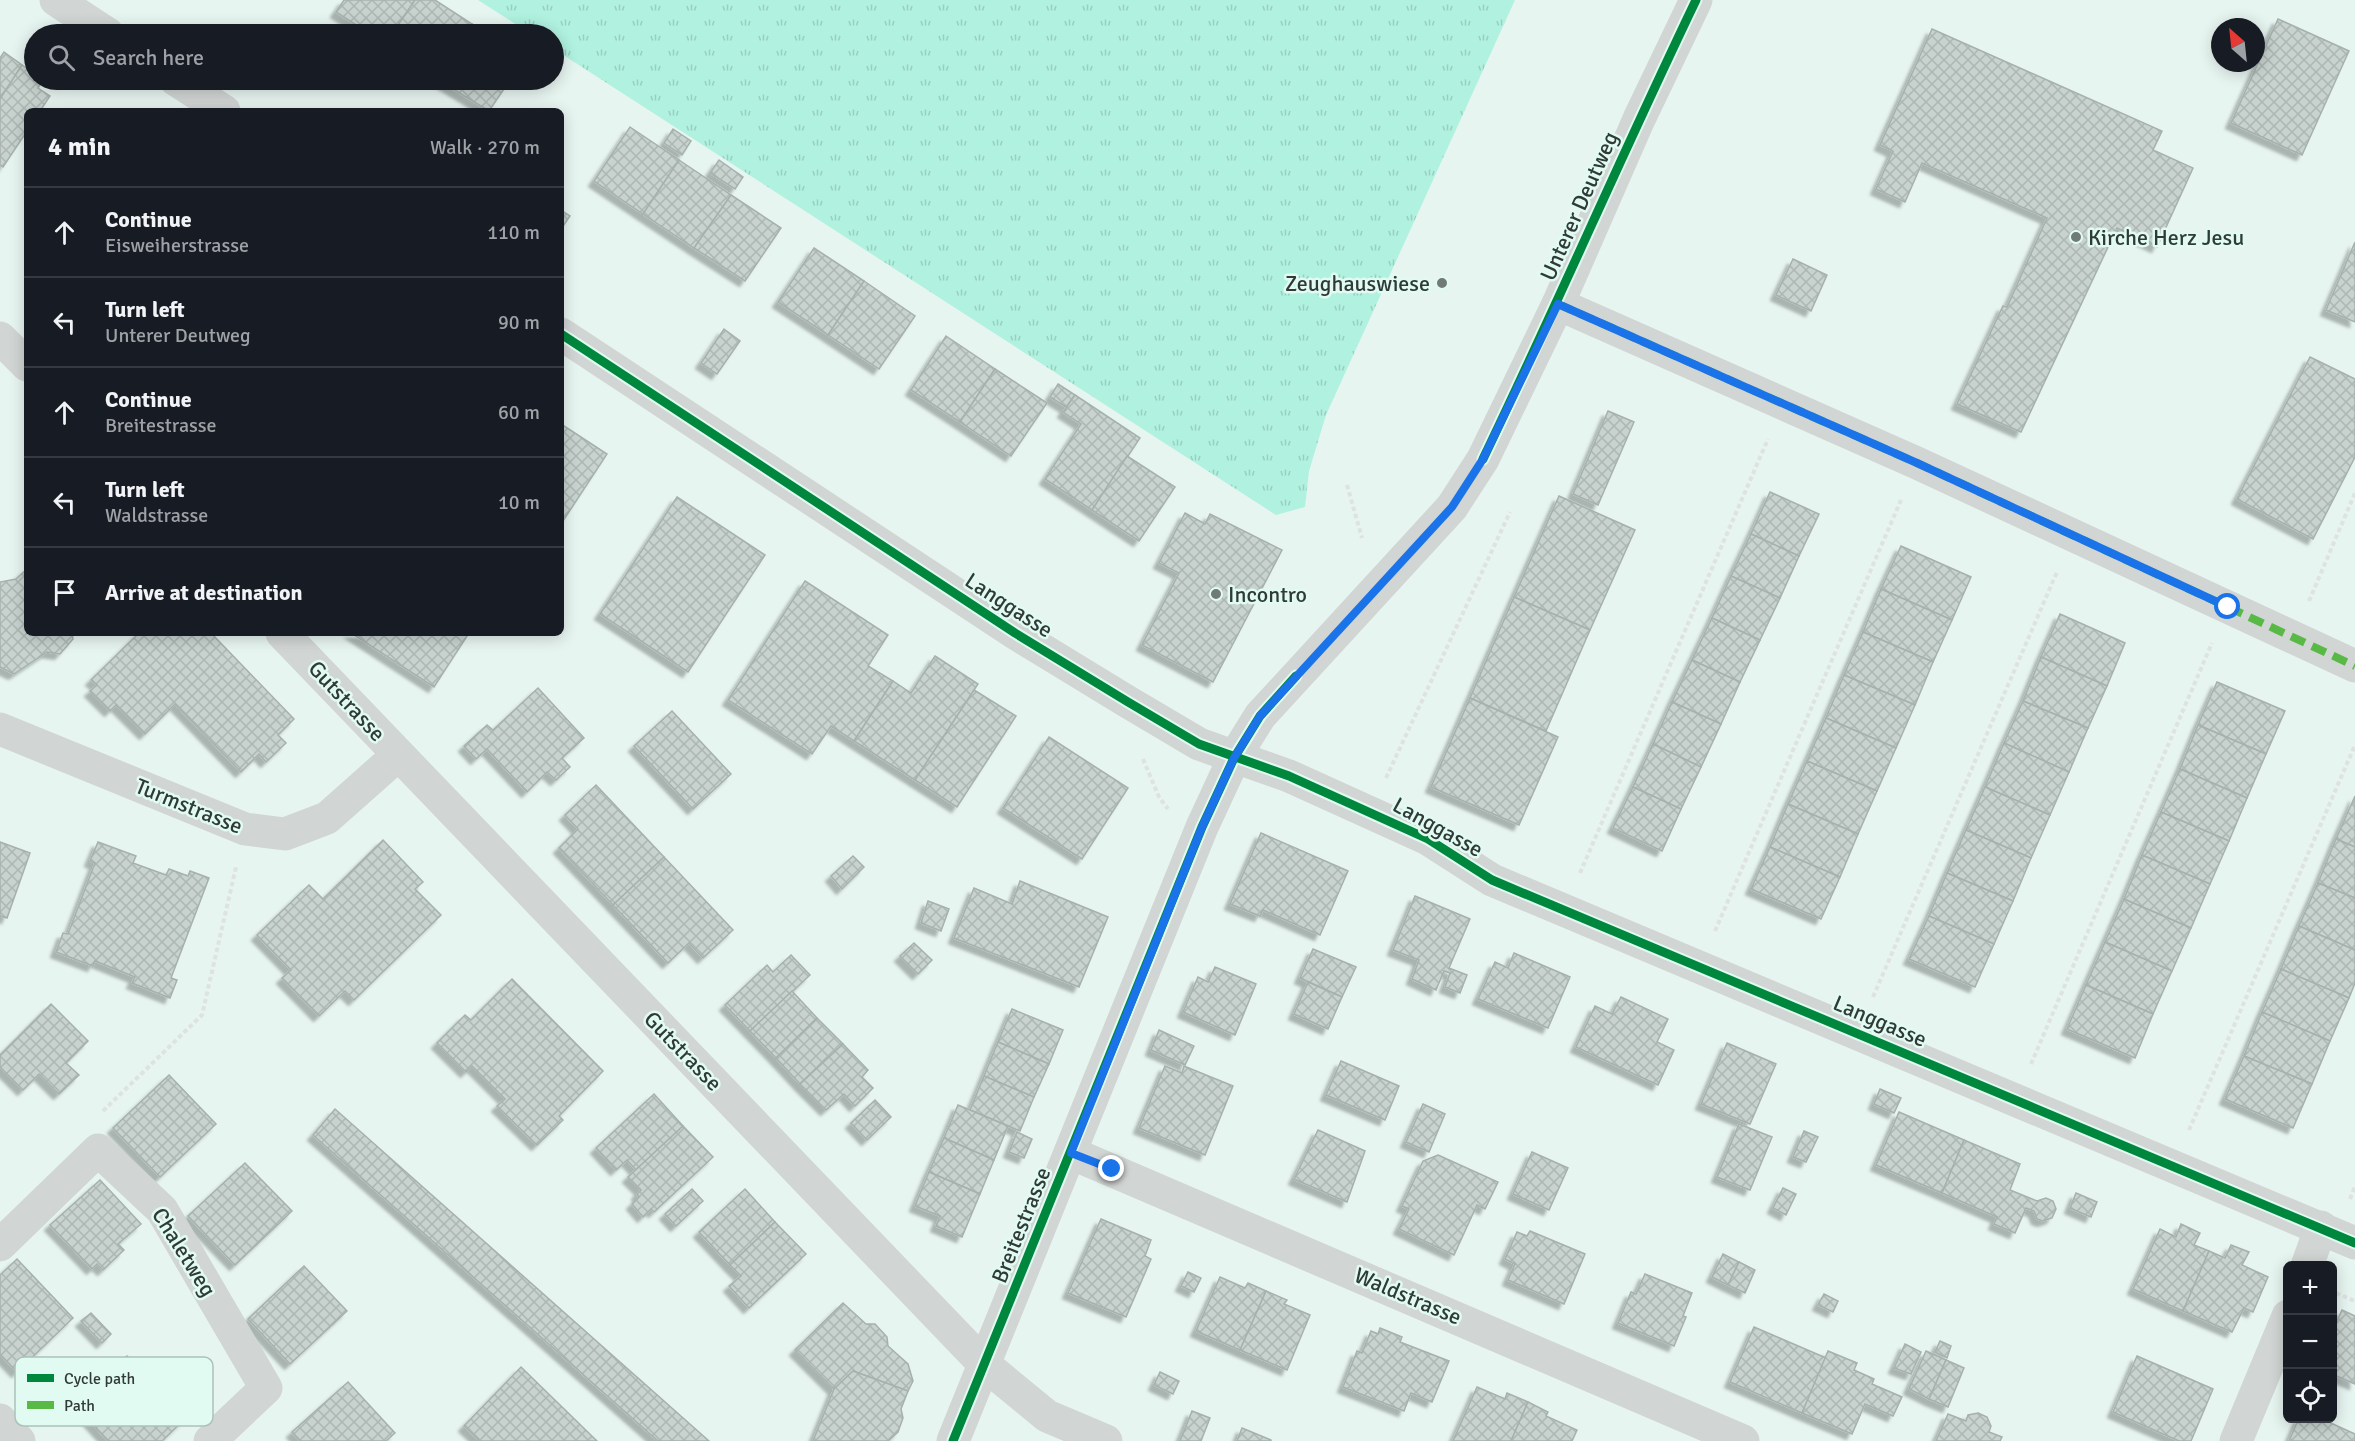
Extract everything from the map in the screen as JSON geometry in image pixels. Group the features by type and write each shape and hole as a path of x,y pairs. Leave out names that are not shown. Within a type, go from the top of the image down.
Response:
{"street":[{"path":"56,0 93,24"},
{"name":"Unterer Deutweg","path":"1234,758 1260,716 1452,507 1483,459 1558,304 1639,119 1696,0"},
{"path":"191,90 219,108"},
{"path":"1558,304 1917,463 2355,666"},
{"name":"Langgasse","path":"564,335 1015,633 1199,744 1289,776 1428,839 1492,880 2355,1243"},
{"path":"0,338 24,362"},
{"name":"Gutstrasse","path":"285,636 985,1365 1047,1416 1106,1441"},
{"name":"Turmstrasse","path":"0,729 244,830 285,834 327,818 398,755"},
{"name":"Breitestrasse","path":"953,1441 1202,827 1234,758"},
{"path":"0,1245 98,1149"},
{"name":"Chaletweg","path":"98,1149 162,1210 266,1388 210,1441"},
{"name":"Waldstrasse","path":"1071,1153 1743,1441"},
{"path":"2309,1261 2321,1227"},
{"path":"2236,1441 2283,1328"},
{"path":"0,1420 20,1441"}],"path":[{"path":"1582,869 1783,404"},
{"path":"1716,928 1917,463"},
{"path":"1347,485 1362,538"},
{"path":"2294,637 2355,494"},
{"path":"1371,813 1510,512"},
{"path":"1873,996 2073,535"},
{"path":"2031,1064 2228,607"},
{"path":"2188,1132 2355,745"},
{"path":"98,1149 90,1123 202,1015 244,830"},
{"path":"2349,1200 2355,1186"},
{"path":"2337,1294 2355,1301"}],"green space":[{"name":"Zeughauswiese","path":"478,0 1515,0 1326,415 1309,471 1305,507 1276,515 564,55 564,24 515,24"}],"building":[{"path":"344,0 415,0 399,24 355,24 336,12"},
{"path":"415,0 435,0 472,24 399,24"},
{"path":"2278,19 2349,51 2302,155 2231,123 2254,72 2265,72 2265,48"},
{"name":"Kirche Herz Jesu","path":"1932,29 2162,131 2153,150 2193,168 2157,247 2117,228 2021,432 1957,404 2003,306 2007,307 2047,218 1922,163 1905,202 1876,189 1893,151 1880,145"},
{"path":"4,52 22,65 0,99 0,58"},
{"path":"22,65 24,66 24,90 41,90 50,96 42,108 24,108 24,136 3,167 0,165 0,99"},
{"path":"454,90 503,90 491,108 484,108"},
{"path":"630,127 679,160 643,214 594,181"},
{"path":"673,129 691,141 682,155 664,143"},
{"path":"679,160 731,195 694,248 643,214"},
{"path":"719,160 743,177 735,189 710,173"},
{"path":"731,195 781,228 745,281 694,248"},
{"path":"564,212 570,216 564,225"},
{"path":"2355,242 2355,322 2326,310"},
{"path":"814,248 864,281 828,335 778,302"},
{"path":"1793,259 1827,275 1811,311 1776,295"},
{"path":"864,281 915,316 879,369 828,335"},
{"path":"724,329 740,341 717,374 701,363"},
{"path":"946,336 995,369 960,422 911,390"},
{"path":"2310,357 2355,379 2355,457 2313,539 2237,499"},
{"path":"995,369 1047,403 1011,456 960,422"},
{"path":"1058,384 1075,395 1066,407 1050,397"},
{"path":"1075,395 1140,438 1092,510 1045,479 1081,424 1063,412"},
{"path":"1608,411 1634,422 1598,505 1573,494"},
{"path":"564,426 607,454 564,519"},
{"path":"1127,456 1175,487 1139,541 1092,510"},
{"path":"1770,492 1819,514 1799,556 1751,534"},
{"path":"1559,496 1635,530 1590,630 1514,597"},
{"path":"677,497 765,555 688,672 600,614"},
{"path":"1185,513 1205,524 1210,514 1282,550 1213,682 1142,645 1179,573 1159,563"},
{"path":"1751,534 1799,556 1780,598 1731,576"},
{"path":"1901,546 1971,577 1952,620 1881,589"},
{"path":"24,572 24,636 72,636 73,639 60,654 47,652 14,674 0,667 0,582 16,579"},
{"path":"1731,576 1780,598 1760,640 1712,618"},
{"path":"805,581 888,635 868,666 893,681 854,741 831,726 812,754 728,700"},
{"path":"1881,589 1952,620 1933,662 1863,632"},
{"path":"1514,597 1590,630 1546,731 1470,698"},
{"path":"2060,614 2125,643 2107,686 2041,657"},
{"path":"1712,618 1760,640 1740,682 1692,660"},
{"path":"1863,632 1933,662 1915,705 1844,675"},
{"path":"136,636 214,636 294,719 278,735 286,743 266,762 259,754 241,772 175,704 145,734 116,705 110,711 90,691 97,685 91,680"},
{"path":"356,636 467,636 434,687"},
{"path":"935,656 978,684 915,780 854,741 893,681 911,693"},
{"path":"2041,657 2107,686 2088,728 2023,701"},
{"path":"1692,660 1740,682 1721,724 1672,702"},
{"path":"1844,675 1915,705 1896,748 1826,718"},
{"path":"2217,682 2285,711 2266,754 2198,725"},
{"path":"538,688 584,738 562,758 570,767 556,780 547,772 527,792 487,749 476,759 464,746 487,725 493,730"},
{"path":"974,690 1016,716 957,807 915,780"},
{"path":"1470,698 1558,737 1519,825 1431,787"},
{"path":"2023,701 2088,728 2069,772 2004,743"},
{"path":"1672,702 1721,724 1701,767 1653,744"},
{"path":"672,711 731,774 693,809 634,746"},
{"path":"1826,718 1896,748 1877,791 1807,761"},
{"path":"2198,725 2266,754 2247,798 2180,769"},
{"path":"1049,737 1128,788 1082,859 1003,808"},
{"path":"2004,743 2069,772 2050,815 1985,787"},
{"path":"1653,744 1701,767 1681,809 1633,787"},
{"path":"1807,761 1877,791 1858,834 1788,804"},
{"path":"2180,769 2247,798 2229,841 2161,812"},
{"path":"596,785 664,857 613,905 559,848 578,829 565,815"},
{"path":"1633,787 1681,809 1662,851 1613,828"},
{"path":"1985,787 2050,815 2031,858 1966,830"},
{"path":"2355,796 2355,847 2336,839"},
{"path":"1788,804 1858,834 1840,877 1770,847"},
{"path":"2161,812 2229,841 2210,884 2142,855"},
{"path":"1966,830 2031,858 2013,901 1947,873"},
{"path":"1261,833 1348,871 1320,935 1263,910 1260,916 1230,904"},
{"path":"2336,839 2355,847 2355,898 2318,883"},
{"path":"383,840 423,882 415,889 441,915 354,1000 345,991 319,1016 282,978 291,970 257,935 309,885 323,899"},
{"path":"0,842 30,853 7,918 0,916"},
{"path":"98,842 136,856 133,863 166,875 169,869 188,876 190,871 209,878 171,978 177,980 170,998 132,983 135,977 95,961 93,966 56,952 63,933 68,934 95,863 90,861"},
{"path":"1770,847 1840,877 1821,919 1751,889"},
{"path":"2142,855 2210,884 2191,928 2124,899"},
{"path":"853,856 864,867 842,889 831,876"},
{"path":"664,857 733,930 703,958 689,943 668,963 613,905"},
{"path":"1947,873 2013,901 1994,944 1929,916"},
{"path":"1020,881 1108,917 1079,987 954,938 974,888 1012,904"},
{"path":"2318,883 2355,898 2355,950 2299,926"},
{"path":"1415,896 1470,919 1449,968 1467,975 1460,993 1445,987 1450,973 1444,971 1436,990 1412,979 1419,960 1393,950"},
{"path":"2124,899 2191,928 2172,971 2105,942"},
{"path":"928,901 949,909 941,931 921,923"},
{"path":"1929,916 1994,944 1975,987 1909,959"},
{"path":"2299,926 2355,950 2355,983 2349,998 2281,969"},
{"path":"2105,942 2172,971 2153,1014 2086,985"},
{"path":"914,943 932,960 918,974 900,956"},
{"path":"1313,949 1356,967 1342,997 1300,978"},
{"path":"1514,953 1570,977 1548,1028 1478,999 1495,962 1508,968"},
{"path":"791,955 810,975 750,1031 725,1005 767,965 773,972"},
{"path":"1215,967 1256,984 1235,1035 1183,1012 1198,977 1208,982"},
{"path":"2281,969 2349,998 2330,1041 2262,1012"},
{"path":"512,979 603,1071 559,1116 563,1120 537,1145 497,1106 505,1099 472,1066 466,1072 437,1043 465,1015 471,1020"},
{"path":"1308,982 1342,997 1328,1029 1294,1014"},
{"path":"2086,985 2153,1014 2135,1058 2067,1029"},
{"path":"792,991 817,1018 776,1058 750,1031"},
{"path":"1621,997 1668,1019 1657,1042 1674,1050 1658,1085 1576,1047 1595,1006 1612,1014"},
{"path":"51,1004 88,1041 66,1063 79,1075 59,1094 39,1074 23,1090 0,1067 0,1055"},
{"path":"1012,1009 1063,1030 1049,1064 998,1042"},
{"path":"2262,1012 2330,1041 2312,1084 2244,1056"},
{"path":"817,1018 843,1044 800,1084 776,1058"},
{"path":"1159,1030 1194,1046 1185,1065 1151,1050"},
{"path":"998,1042 1049,1064 1034,1097 984,1076"},
{"path":"1727,1043 1776,1064 1750,1124 1701,1104"},
{"path":"843,1044 868,1070 862,1077 873,1088 855,1106 844,1094 826,1110 800,1084"},
{"path":"2244,1056 2312,1084 2293,1128 2225,1099"},
{"path":"1341,1061 1399,1086 1385,1120 1326,1095"},
{"path":"1165,1066 1182,1073 1184,1066 1233,1086 1205,1155 1139,1128"},
{"path":"169,1075 216,1124 160,1177 113,1128"},
{"path":"984,1076 1034,1097 1020,1131 970,1110"},
{"path":"1880,1089 1901,1098 1894,1113 1874,1104"},
{"path":"654,1094 683,1126 636,1170 627,1160 616,1170 596,1148"},
{"path":"875,1100 891,1117 867,1140 851,1123"},
{"path":"1423,1104 1445,1114 1429,1152 1406,1142"},
{"path":"958,1105 1008,1126 994,1160 944,1138"},
{"path":"335,1109 709,1441 658,1441 313,1135"},
{"path":"1899,1112 1964,1140 1942,1193 1876,1165"},
{"path":"1739,1124 1772,1137 1750,1190 1717,1177"},
{"path":"683,1126 713,1157 654,1212 651,1209 643,1217 632,1204 639,1197 637,1194 641,1190 628,1177"},
{"path":"1318,1130 1365,1151 1347,1202 1294,1179"},
{"path":"1804,1131 1818,1137 1806,1162 1793,1157"},
{"path":"1017,1132 1032,1139 1024,1158 1009,1152"},
{"path":"944,1138 994,1160 980,1194 929,1172"},
{"path":"1964,1140 2020,1164 2010,1190 2037,1201 2046,1198 2053,1201 2056,1209 2052,1218 2043,1221 2037,1219 2034,1211 2026,1208 2015,1233 1994,1224 1997,1217 1942,1193"},
{"path":"1532,1152 1568,1168 1549,1210 1513,1194"},
{"path":"1438,1155 1498,1182 1485,1209 1477,1205 1454,1255 1399,1229 1409,1209 1402,1206 1423,1161"},
{"path":"245,1163 292,1211 235,1265 188,1216"},
{"path":"929,1172 980,1194 962,1237 936,1226 940,1216 915,1206"},
{"path":"100,1180 141,1224 118,1244 124,1250 103,1270 97,1264 92,1269 50,1225"},
{"path":"1783,1188 1796,1194 1786,1215 1773,1208"},
{"path":"692,1189 703,1201 676,1226 665,1214"},
{"path":"745,1189 775,1222 730,1265 699,1232"},
{"path":"2076,1193 2097,1202 2091,1217 2070,1208"},
{"path":"1101,1219 1151,1240 1145,1256 1151,1259 1126,1317 1068,1293"},
{"path":"775,1222 806,1254 749,1308 729,1286 741,1276 730,1265"},
{"path":"2181,1224 2200,1233 2194,1245 2209,1251 2183,1311 2133,1289 2160,1229 2176,1237"},
{"path":"1530,1231 1585,1254 1564,1304 1508,1280 1515,1264 1505,1259 1517,1232 1527,1236"},
{"path":"2231,1245 2249,1252 2242,1265 2268,1277 2253,1312 2244,1308 2232,1332 2183,1311 2209,1251 2225,1258"},
{"path":"1723,1254 1739,1262 1728,1285 1712,1277"},
{"path":"17,1259 73,1318 33,1357 15,1357 15,1370 0,1354 0,1275"},
{"path":"1739,1262 1755,1270 1745,1293 1728,1285"},
{"path":"304,1266 347,1311 290,1364 248,1319"},
{"path":"1188,1272 1201,1278 1194,1292 1181,1286"},
{"path":"1645,1274 1692,1293 1683,1316 1686,1317 1674,1346 1618,1323 1631,1292 1636,1294"},
{"path":"1220,1277 1245,1288 1248,1283 1266,1291 1240,1350 1196,1331"},
{"path":"1266,1291 1287,1300 1284,1304 1310,1315 1287,1370 1240,1350"},
{"path":"1824,1294 1838,1301 1833,1312 1818,1305"},
{"path":"843,1303 866,1324 875,1324 887,1337 888,1346 908,1364 913,1381 908,1391 853,1371 834,1389 795,1350"},
{"path":"2342,1310 2355,1316 2355,1384 2337,1376 2337,1321"},
{"path":"91,1313 111,1334 102,1343 81,1321"},
{"path":"1754,1327 1826,1358 1802,1413 1730,1382"},
{"path":"1380,1328 1402,1337 1400,1342 1449,1361 1432,1402 1411,1393 1404,1411 1343,1387 1357,1351 1362,1353 1371,1331 1378,1334"},
{"path":"1940,1341 1951,1346 1947,1358 1935,1352"},
{"path":"1905,1344 1921,1352 1911,1374 1894,1368"},
{"path":"1828,1351 1857,1363 1854,1370 1874,1379 1872,1384 1902,1397 1893,1416 1865,1404 1852,1434 1802,1413"},
{"path":"1926,1351 1946,1360 1929,1399 1909,1389"},
{"path":"2137,1356 2213,1389 2191,1441 2179,1441 2113,1412"},
{"path":"1946,1360 1964,1368 1948,1407 1929,1399"},
{"path":"521,1367 597,1441 480,1441 464,1426"},
{"path":"853,1371 908,1391 901,1409 903,1418 898,1432 888,1441 813,1441 834,1389"},
{"path":"1160,1372 1179,1381 1173,1394 1154,1385"},
{"path":"348,1382 395,1433 386,1441 300,1441 292,1432"},
{"path":"1477,1387 1505,1399 1507,1393 1528,1402 1511,1441 1453,1441"},
{"path":"1528,1402 1548,1412 1546,1416 1577,1430 1572,1441 1511,1441"},
{"path":"1192,1411 1210,1418 1201,1441 1180,1441"},
{"path":"1978,1413 1987,1417 1991,1426 1989,1432 2002,1437 2000,1441 1936,1441 1948,1414 1966,1421 1968,1415"},
{"path":"2297,1423 2331,1423 2355,1434 2355,1441 2289,1441"},
{"path":"94,1426 178,1426 162,1441 108,1441"},
{"path":"1242,1428 1271,1440 1271,1441 1237,1441"}],"marked path":[{"path":"1558,304 1917,463 2355,666"}],"cycle path":[{"path":"1483,459 1696,0"},
{"path":"564,336 1015,633 1199,744 1289,776 1428,839 1492,880 2355,1243"},
{"path":"953,1441 1202,827 1234,758 1260,716 1296,676"}],"place":[{"name":"Kirche Herz Jesu","path":"2076,237"},
{"name":"Zeughauswiese","path":"1442,283"},
{"name":"Incontro","path":"1216,594"}],"route":[{"path":"1112,1169 1071,1153 1202,827 1234,758 1260,716 1452,507 1483,459 1558,304 1917,463 2228,607"}]}
